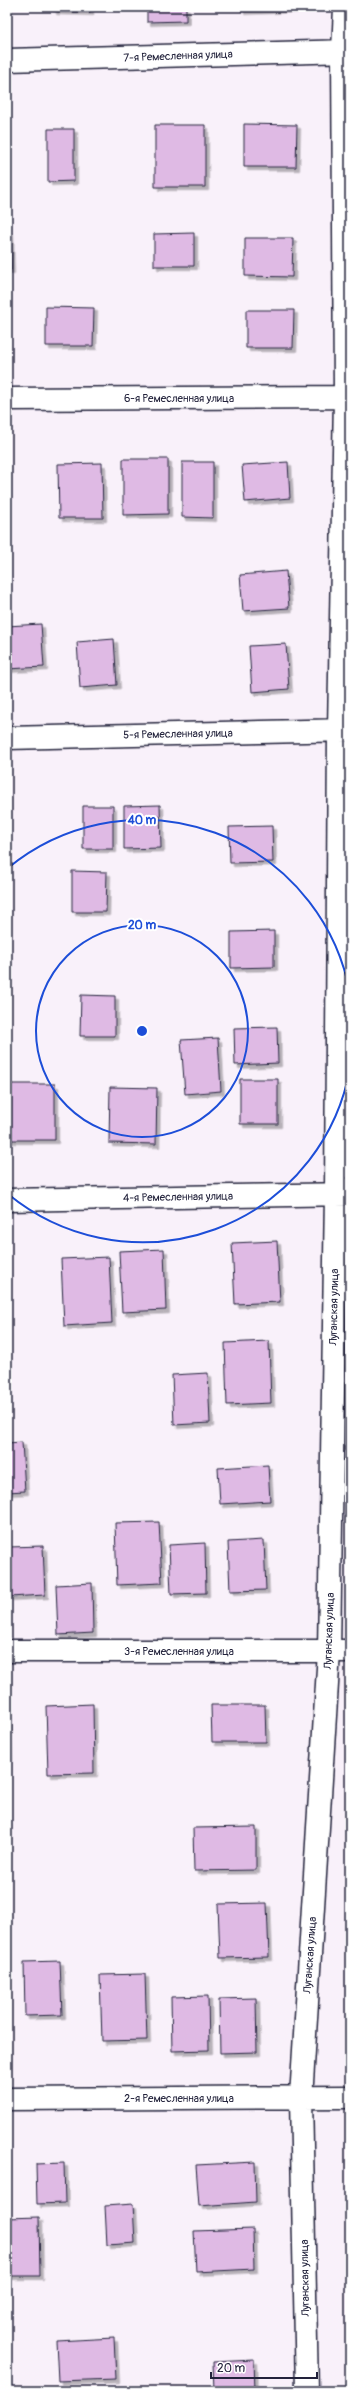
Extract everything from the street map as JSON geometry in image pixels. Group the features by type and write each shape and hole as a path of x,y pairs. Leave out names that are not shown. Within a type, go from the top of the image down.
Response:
{"street":[{"name":"Луганская улица","path":"307,2391 301,2098 340,1651 347,397 345,7"},
{"name":"7-я Ремесленная улица","path":"7,60 346,51"},
{"name":"6-я Ремесленная улица","path":"7,399 347,397"},
{"name":"5-я Ремесленная улица","path":"7,738 344,730"},
{"name":"4-я Ремесленная улица","path":"7,1200 343,1194"},
{"name":"3-я Ремесленная улица","path":"7,1651 340,1651"},
{"name":"2-я Ремесленная улица","path":"7,2099 350,2097"}],"building":[{"path":"53,7 90,7 90,12 53,11"},
{"path":"147,7 186,7 186,21 147,22"},
{"path":"241,7 294,7 294,9 241,11"},
{"path":"244,124 297,125 296,167 244,167"},
{"path":"155,125 205,125 205,187 155,187"},
{"path":"48,129 74,129 74,181 48,182"},
{"path":"7,231 10,231 11,270 7,270"},
{"path":"194,233 194,266 154,266 154,234"},
{"path":"245,238 293,238 292,277 245,276"},
{"path":"46,307 94,308 93,346 46,346"},
{"path":"246,310 294,310 293,348 246,348"},
{"path":"123,459 168,459 168,514 123,515"},
{"path":"182,462 213,462 213,518 182,517"},
{"path":"288,462 290,498 245,502 242,465"},
{"path":"102,463 103,518 59,518 58,464"},
{"path":"286,571 289,608 243,611 240,575"},
{"path":"41,624 44,667 7,669 7,626"},
{"path":"114,639 117,685 80,688 77,642"},
{"path":"286,644 289,689 252,692 249,646"},
{"path":"160,805 161,848 124,849 124,806"},
{"path":"83,806 113,806 113,849 83,849"},
{"path":"272,826 273,862 230,863 229,827"},
{"path":"72,871 107,872 106,912 72,912"},
{"path":"274,931 274,967 231,968 231,932"},
{"path":"81,995 115,996 115,1036 80,1036"},
{"path":"277,1027 278,1063 235,1065 234,1028"},
{"path":"218,1038 221,1091 185,1094 181,1040"},
{"path":"240,1079 278,1079 278,1124 240,1124"},
{"path":"8,1084 55,1084 55,1140 8,1140"},
{"path":"110,1087 157,1088 156,1144 109,1143"},
{"path":"277,1241 280,1302 235,1304 232,1243"},
{"path":"164,1249 166,1310 122,1312 119,1251"},
{"path":"109,1257 112,1323 64,1326 61,1259"},
{"path":"269,1341 271,1403 227,1405 225,1343"},
{"path":"208,1373 210,1423 174,1425 172,1375"},
{"path":"22,1442 25,1491 7,1492 7,1443"},
{"path":"268,1465 270,1501 220,1504 218,1468"},
{"path":"159,1522 162,1583 117,1585 115,1523"},
{"path":"264,1540 266,1590 230,1591 228,1542"},
{"path":"205,1543 206,1593 171,1594 169,1545"},
{"path":"43,1546 45,1595 9,1597 8,1547"},
{"path":"92,1583 93,1633 58,1635 56,1585"},
{"path":"93,1704 94,1773 48,1774 46,1706"},
{"path":"211,1705 265,1705 266,1742 212,1742"},
{"path":"8,1708 9,1758 7,1758 7,1709"},
{"path":"256,1827 256,1870 194,1871 193,1828"},
{"path":"267,1903 269,1957 220,1958 218,1904"},
{"path":"60,1961 62,2015 25,2016 24,1962"},
{"path":"145,1974 147,2040 102,2041 100,1975"},
{"path":"208,1996 209,2050 172,2051 171,1997"},
{"path":"256,1998 257,2052 220,2053 219,1999"},
{"path":"255,2162 256,2202 199,2206 196,2165"},
{"path":"64,2163 65,2203 37,2204 36,2164"},
{"path":"133,2204 135,2243 107,2245 105,2206"},
{"path":"39,2217 40,2276 7,2276 7,2218"},
{"path":"253,2229 254,2269 196,2272 194,2231"},
{"path":"114,2338 116,2379 58,2381 56,2341"},
{"path":"254,2360 255,2391 214,2391 213,2362"}]}
